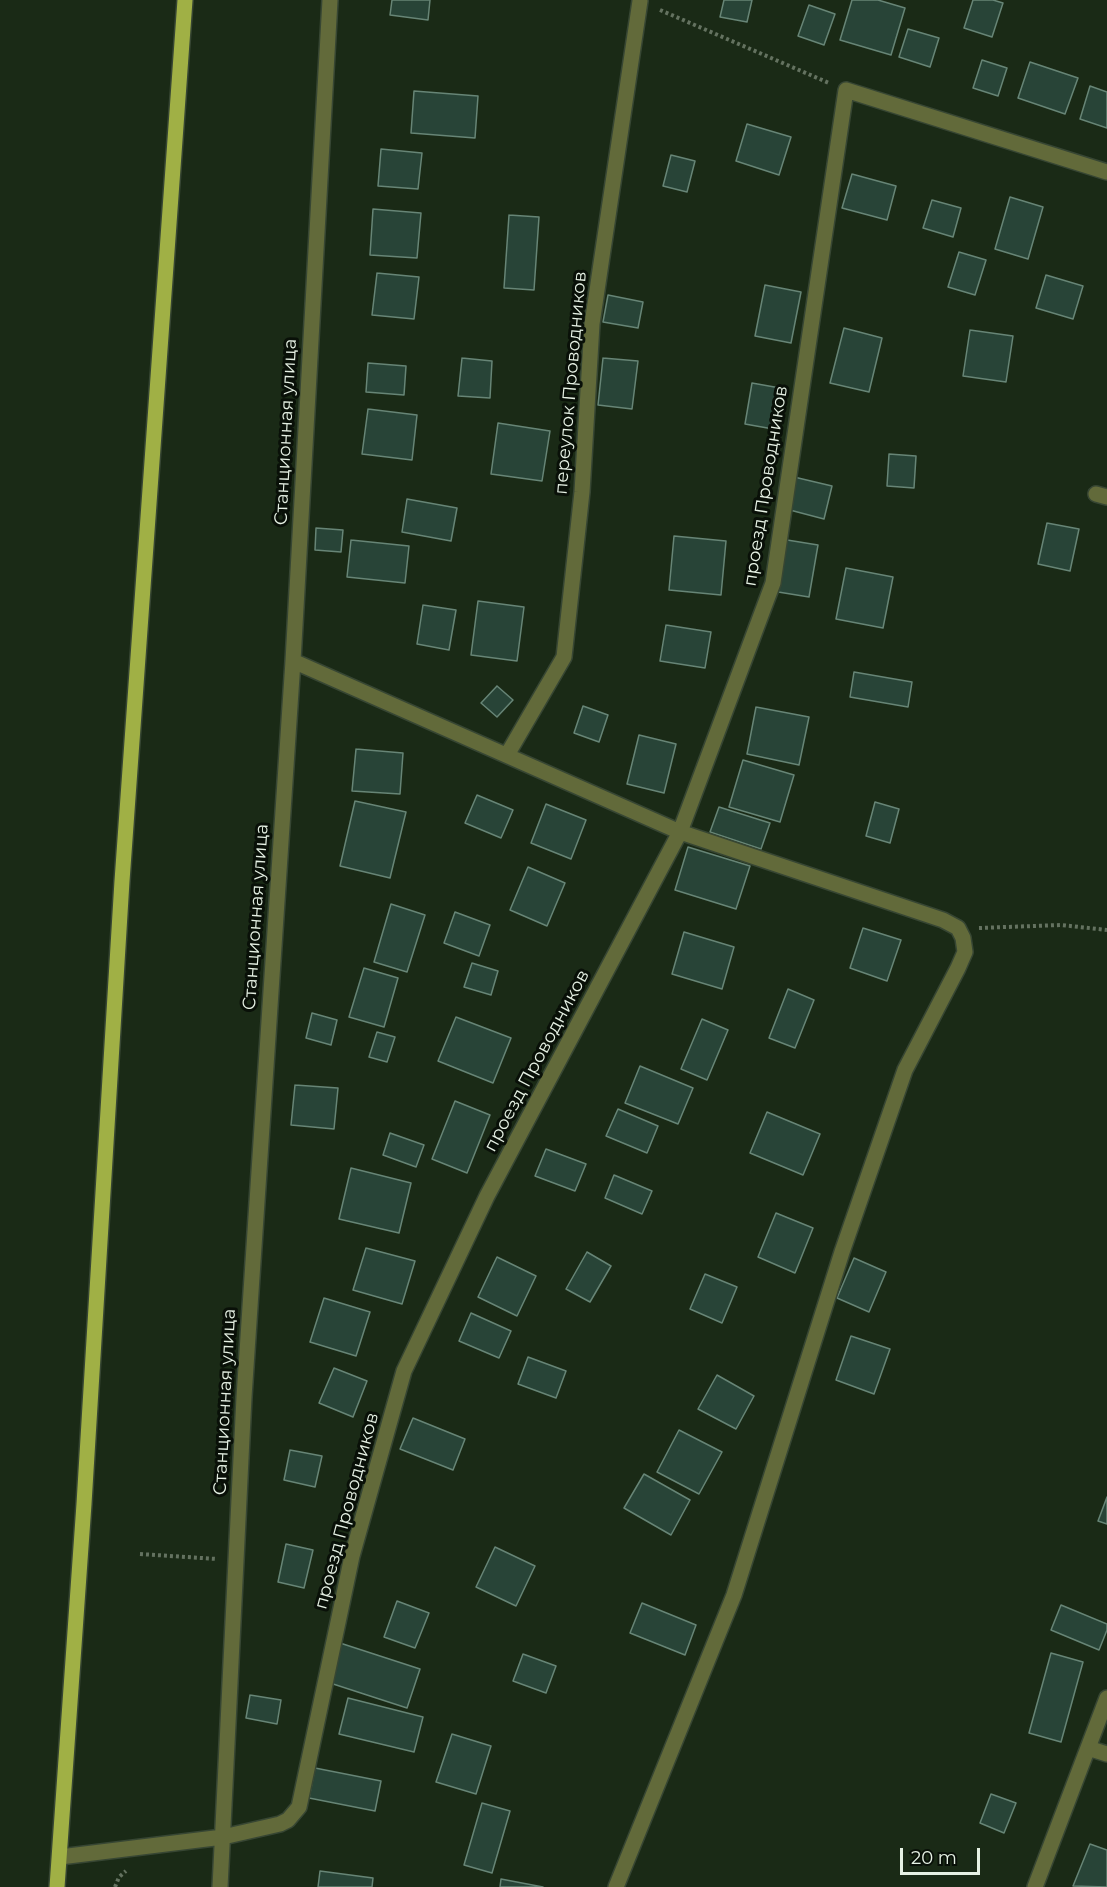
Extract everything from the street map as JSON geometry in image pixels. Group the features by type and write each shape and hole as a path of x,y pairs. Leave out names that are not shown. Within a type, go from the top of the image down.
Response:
{"main road":[{"path":"57,1887 82,1528 122,881 185,0"}],"street":[{"name":"Станционная улица","path":"220,1887 244,1396 293,661 330,0"},
{"name":"переулок Проводников","path":"507,755 564,657 582,492 592,324 640,1"},
{"name":"проезд Проводников","path":"60,1857 223,1836 280,1824 288,1820 299,1807 352,1556 404,1371 487,1196 680,832 773,584 846,90"},
{"path":"846,90 1107,172"},
{"path":"293,661 680,832 944,920 958,928 963,938 965,952 958,969 905,1070 842,1252 734,1594 616,1887"},
{"path":"1035,1887 1107,1698"},
{"path":"1088,1748 1107,1754"}],"path":[{"path":"640,1 846,90"},
{"path":"985,928 1061,925 1107,930"},
{"path":"140,1554 236,1560"}],"building":[{"path":"392,0 430,0 428,20 390,15"},
{"path":"724,0 752,0 747,22 720,17"},
{"path":"852,0 878,0 905,8 891,55 840,40"},
{"path":"973,0 993,0 1003,3 992,37 964,28"},
{"path":"809,5 835,14 824,45 798,36"},
{"path":"908,29 939,38 930,67 899,57"},
{"path":"982,60 1007,68 998,96 973,88"},
{"path":"1030,62 1078,78 1065,114 1018,98"},
{"path":"1090,86 1107,92 1107,128 1080,119"},
{"path":"414,91 478,96 475,138 411,133"},
{"path":"747,124 791,137 779,175 736,161"},
{"path":"381,149 422,153 418,189 378,186"},
{"path":"671,155 695,161 687,192 663,186"},
{"path":"852,174 896,186 887,220 842,208"},
{"path":"1010,197 1043,207 1028,259 995,249"},
{"path":"932,200 961,208 953,237 923,228"},
{"path":"373,209 421,213 417,258 370,255"},
{"path":"509,215 539,217 534,290 504,288"},
{"path":"959,252 986,260 975,295 948,287"},
{"path":"377,273 419,277 414,319 372,315"},
{"path":"1046,275 1083,286 1073,319 1036,308"},
{"path":"765,285 801,292 791,343 755,336"},
{"path":"608,295 643,302 638,328 603,322"},
{"path":"844,328 882,338 869,392 830,383"},
{"path":"970,330 1013,336 1006,382 963,376"},
{"path":"462,358 492,361 490,398 458,396"},
{"path":"603,358 638,361 632,409 598,405"},
{"path":"368,363 406,366 404,395 366,392"},
{"path":"752,383 780,388 773,429 745,424"},
{"path":"368,409 417,415 412,460 362,454"},
{"path":"498,423 550,431 542,481 491,474"},
{"path":"889,454 916,456 914,488 887,486"},
{"path":"794,477 832,486 824,519 786,509"},
{"path":"407,499 457,508 451,541 402,532"},
{"path":"1047,523 1079,529 1070,571 1038,564"},
{"path":"316,528 343,530 341,552 315,550"},
{"path":"674,536 726,541 721,595 669,590"},
{"path":"781,539 818,545 809,597 772,591"},
{"path":"351,540 409,546 405,583 347,577"},
{"path":"846,568 893,577 883,628 836,619"},
{"path":"478,601 524,607 517,661 471,655"},
{"path":"423,605 456,610 449,650 417,644"},
{"path":"666,625 711,632 705,668 660,661"},
{"path":"854,672 912,682 908,707 850,697"},
{"path":"497,686 513,700 497,717 481,703"},
{"path":"583,706 608,715 599,742 574,733"},
{"path":"756,707 809,717 799,765 747,754"},
{"path":"639,735 676,744 664,793 627,784"},
{"path":"356,749 403,753 400,794 352,791"},
{"path":"743,760 794,775 780,822 729,807"},
{"path":"477,795 513,810 501,838 465,823"},
{"path":"355,801 406,812 390,878 340,866"},
{"path":"875,802 899,809 890,843 866,836"},
{"path":"546,804 586,820 571,859 531,843"},
{"path":"719,807 770,823 761,849 710,832"},
{"path":"688,847 750,866 736,909 675,890"},
{"path":"528,867 565,883 547,926 510,910"},
{"path":"391,904 425,915 407,972 374,962"},
{"path":"455,912 490,925 479,956 444,943"},
{"path":"863,928 901,940 887,981 850,968"},
{"path":"684,932 734,947 722,989 672,974"},
{"path":"472,963 498,971 491,995 464,987"},
{"path":"364,968 398,978 384,1027 349,1017"},
{"path":"788,989 814,1000 795,1048 769,1038"},
{"path":"312,1013 337,1020 331,1045 306,1038"},
{"path":"456,1017 511,1038 493,1083 438,1061"},
{"path":"702,1019 728,1030 707,1080 681,1069"},
{"path":"377,1032 395,1037 387,1062 369,1057"},
{"path":"640,1066 693,1088 678,1124 625,1103"},
{"path":"295,1085 338,1088 334,1129 291,1125"},
{"path":"455,1101 490,1115 467,1173 432,1159"},
{"path":"618,1109 658,1126 647,1153 606,1136"},
{"path":"767,1112 820,1134 803,1175 750,1153"},
{"path":"390,1133 424,1145 416,1167 383,1155"},
{"path":"546,1149 586,1164 575,1191 535,1176"},
{"path":"351,1168 411,1183 399,1233 339,1219"},
{"path":"614,1175 652,1191 642,1214 605,1198"},
{"path":"776,1213 813,1228 795,1273 758,1257"},
{"path":"366,1248 415,1261 402,1304 353,1290"},
{"path":"587,1252 611,1266 590,1302 566,1289"},
{"path":"497,1257 536,1276 517,1316 478,1297"},
{"path":"854,1258 886,1272 869,1312 837,1298"},
{"path":"705,1274 737,1287 722,1323 690,1309"},
{"path":"324,1298 370,1312 356,1356 310,1342"},
{"path":"471,1313 511,1331 499,1358 459,1341"},
{"path":"851,1336 890,1349 874,1394 836,1380"},
{"path":"528,1357 566,1371 556,1398 518,1384"},
{"path":"334,1368 367,1381 353,1417 319,1403"},
{"path":"717,1375 754,1396 736,1429 698,1409"},
{"path":"413,1418 465,1439 453,1470 400,1449"},
{"path":"679,1430 722,1452 699,1494 657,1472"},
{"path":"290,1450 322,1456 315,1487 284,1480"},
{"path":"644,1474 690,1500 671,1535 624,1508"},
{"path":"1107,1497 1107,1524 1098,1521"},
{"path":"286,1544 313,1550 304,1588 278,1582"},
{"path":"495,1547 535,1566 516,1606 476,1587"},
{"path":"397,1601 429,1613 415,1648 384,1637"},
{"path":"642,1603 696,1625 685,1655 630,1633"},
{"path":"1061,1605 1107,1624 1099,1650 1051,1630"},
{"path":"340,1643 420,1669 407,1708 327,1682"},
{"path":"1051,1653 1083,1662 1061,1742 1029,1733"},
{"path":"523,1654 556,1666 546,1693 513,1681"},
{"path":"250,1695 281,1700 277,1724 246,1718"},
{"path":"348,1698 423,1717 414,1752 339,1734"},
{"path":"452,1734 491,1746 476,1794 436,1782"},
{"path":"315,1768 381,1781 375,1811 309,1798"},
{"path":"991,1794 1016,1803 1004,1833 980,1823"},
{"path":"482,1803 510,1811 492,1873 464,1865"},
{"path":"1090,1844 1107,1850 1107,1887 1073,1886"},
{"path":"320,1871 373,1878 372,1887 318,1887"},
{"path":"501,1879 543,1887 500,1887"}]}
